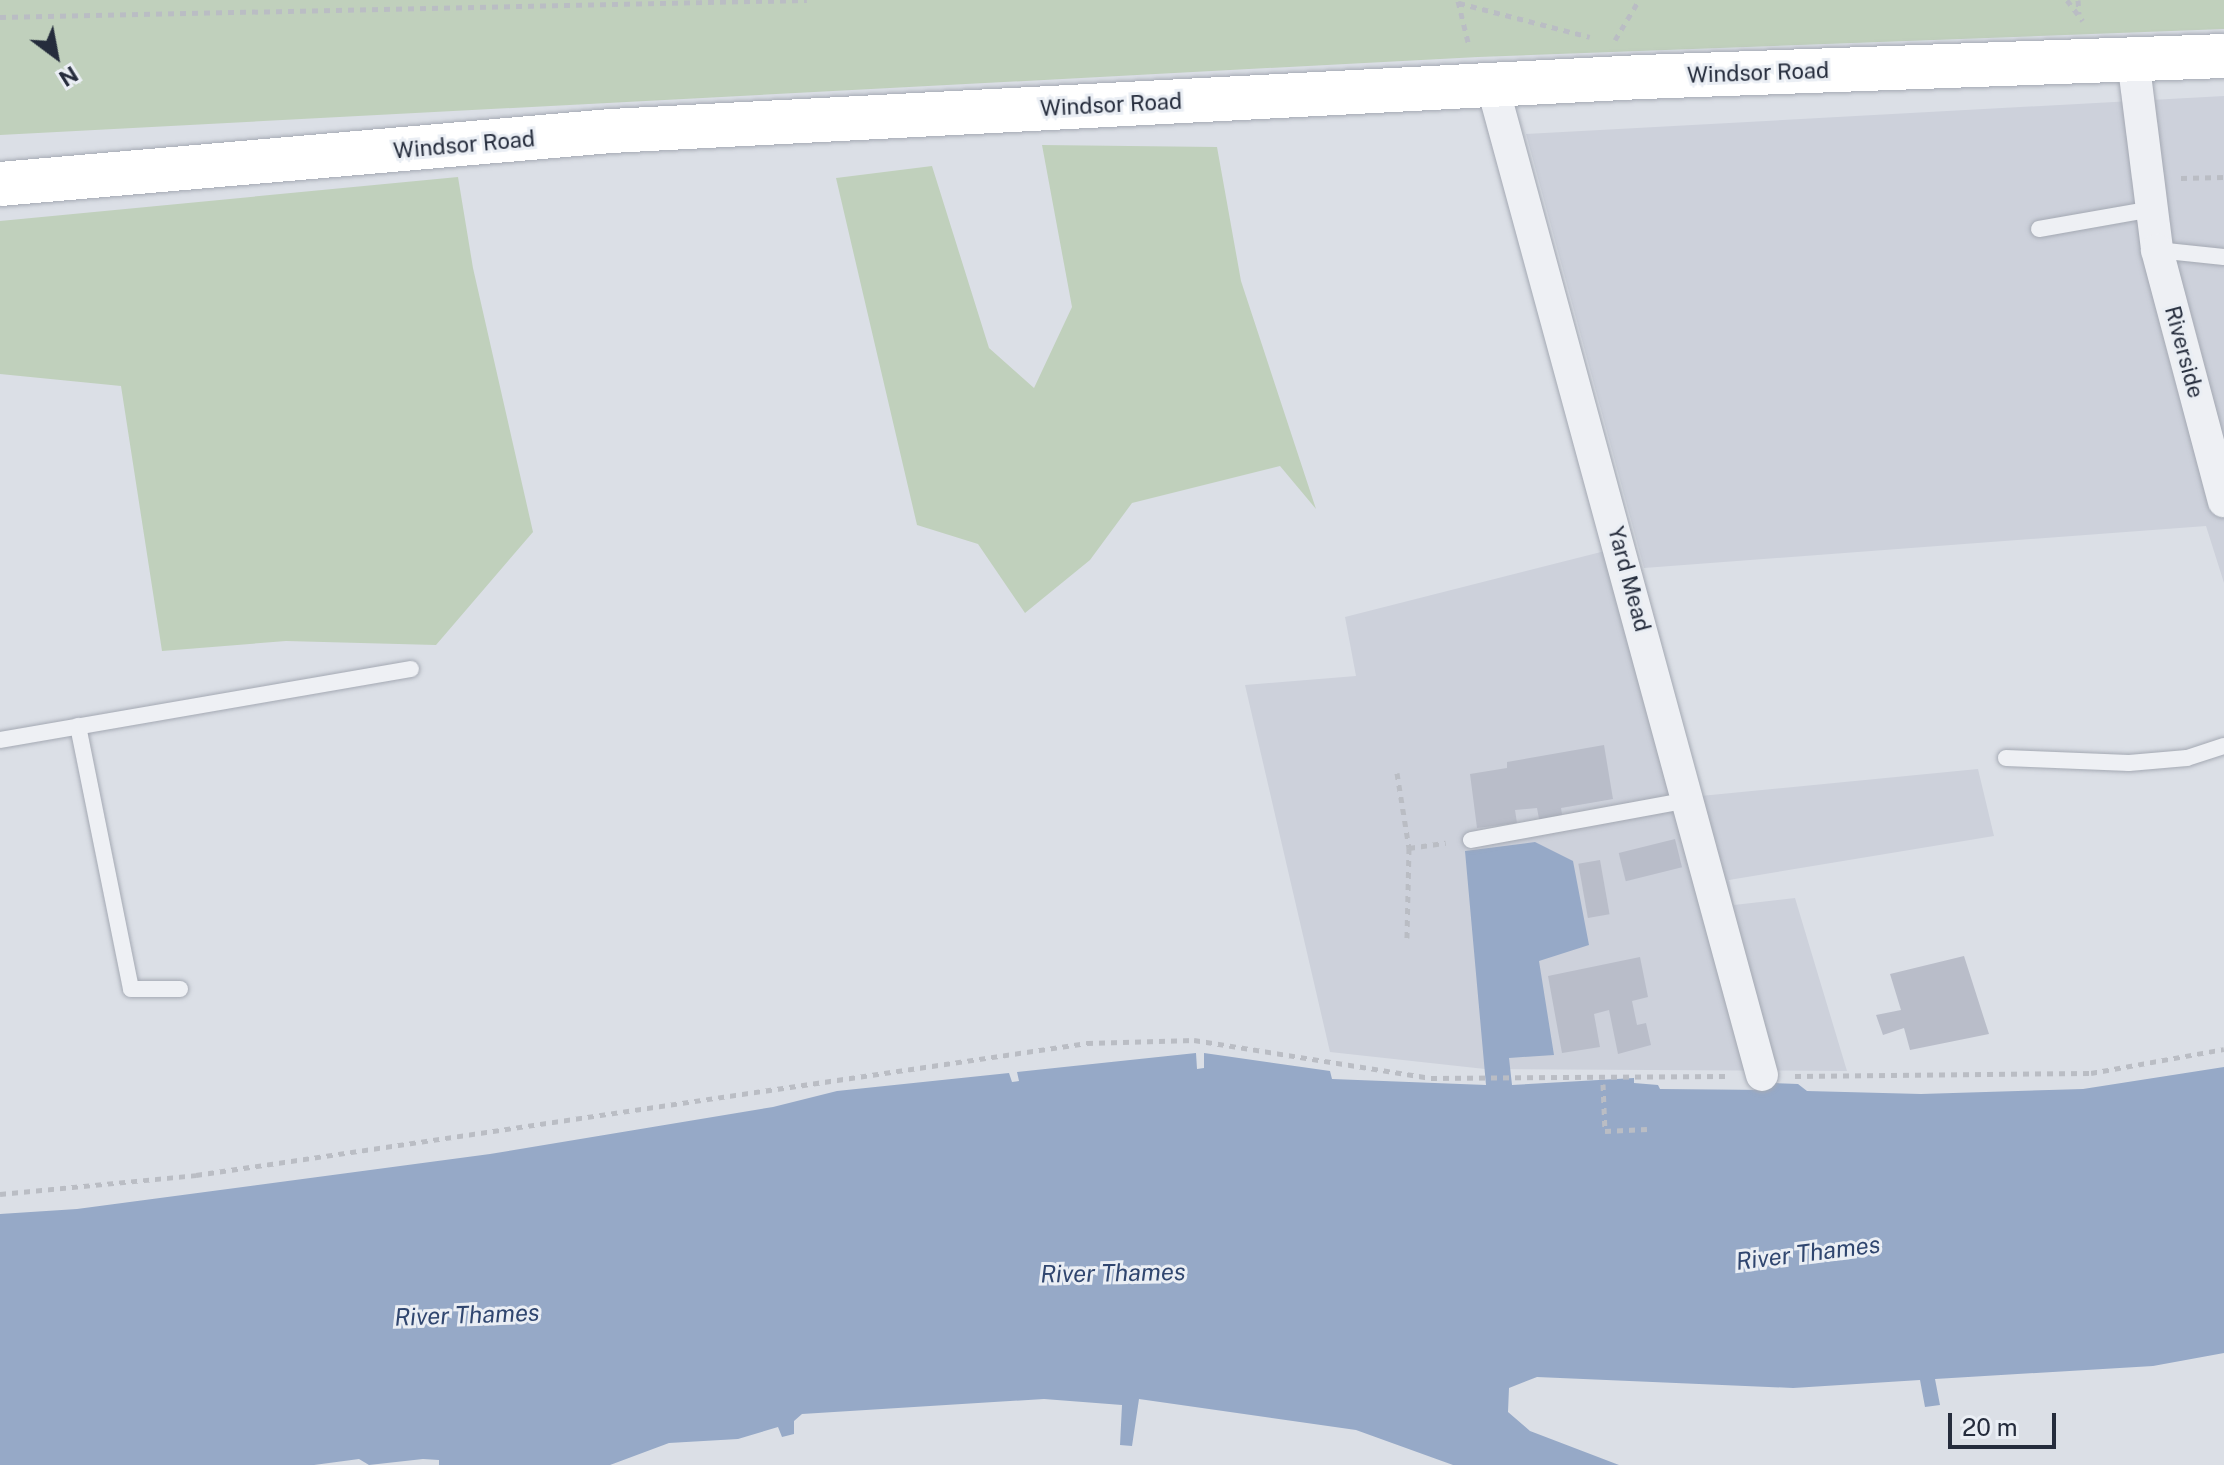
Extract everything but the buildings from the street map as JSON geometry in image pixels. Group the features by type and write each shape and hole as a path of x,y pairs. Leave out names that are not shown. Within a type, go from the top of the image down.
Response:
{"main road":[{"name":"Windsor Road","path":"0,184 613,140 1492,84 2224,56"}],"street":[{"name":"Riverside","path":"2133,59 2157,250 2224,501"},
{"name":"Yard Mead","path":"1492,84 1762,1075"}],"lane":[{"path":"2039,229 2151,194"},
{"path":"2157,250 2224,257"},
{"path":"0,740 411,669"},
{"path":"78,726 131,989 180,989"},
{"path":"2006,758 2129,763 2187,758 2224,746"},
{"path":"1471,840 1689,800"}],"path":[{"path":"0,17 807,0"},
{"path":"1458,0 1597,39"},
{"path":"1627,47 1613,43 1639,0"},
{"path":"2067,0 2079,15 2078,0"},
{"path":"2151,194 2224,177"},
{"path":"1397,773 1409,848 1407,938"},
{"path":"1409,848 1471,840"},
{"path":"0,1194 196,1175 1087,1043 1194,1040 1431,1078 1478,1080 2091,1073 2224,1049"},
{"path":"1603,1084 1605,1131 1647,1129"}],"shaded area":[{"path":"2224,96 2224,583 2206,526 1644,568 1526,134"},
{"path":"1605,551 1670,799 1978,769 1994,836 1729,880 1734,905 1795,898 1847,1071 1485,1069 1330,1052 1245,685 1356,676 1345,617"}],"green space":[{"path":"0,0 2224,0 2224,29 1478,57 0,135"},
{"path":"1042,145 1217,147 1241,281 1316,509 1280,466 1132,503 1090,560 1025,613 978,544 917,525 836,178 932,166 989,348 1034,388 1072,307"},
{"path":"458,177 473,268 533,532 436,645 286,641 162,651 121,386 0,374 0,221"}],"water":[{"name":"River Thames","path":"1535,842 1573,861 1589,945 1539,961 1554,1055 1509,1058 1512,1085 1634,1078 1634,1083 1658,1085 1660,1089 1768,1090 1775,1083 1798,1084 1807,1091 1921,1094 2083,1089 2224,1067 2224,1353 2153,1366 1935,1379 1940,1405 1925,1407 1920,1380 1793,1388 1537,1377 1509,1388 1508,1412 1530,1431 1619,1465 1453,1465 1356,1430 1139,1399 1132,1446 1120,1445 1122,1405 1044,1399 802,1414 794,1421 794,1434 782,1437 778,1427 738,1439 669,1443 610,1465 439,1465 439,1460 423,1459 369,1465 359,1459 314,1465 0,1465 0,1214 77,1209 490,1154 773,1107 837,1091 1009,1073 1012,1082 1019,1081 1017,1072 1196,1053 1197,1069 1204,1068 1204,1053 1330,1071 1332,1079 1486,1085 1465,851"}]}
